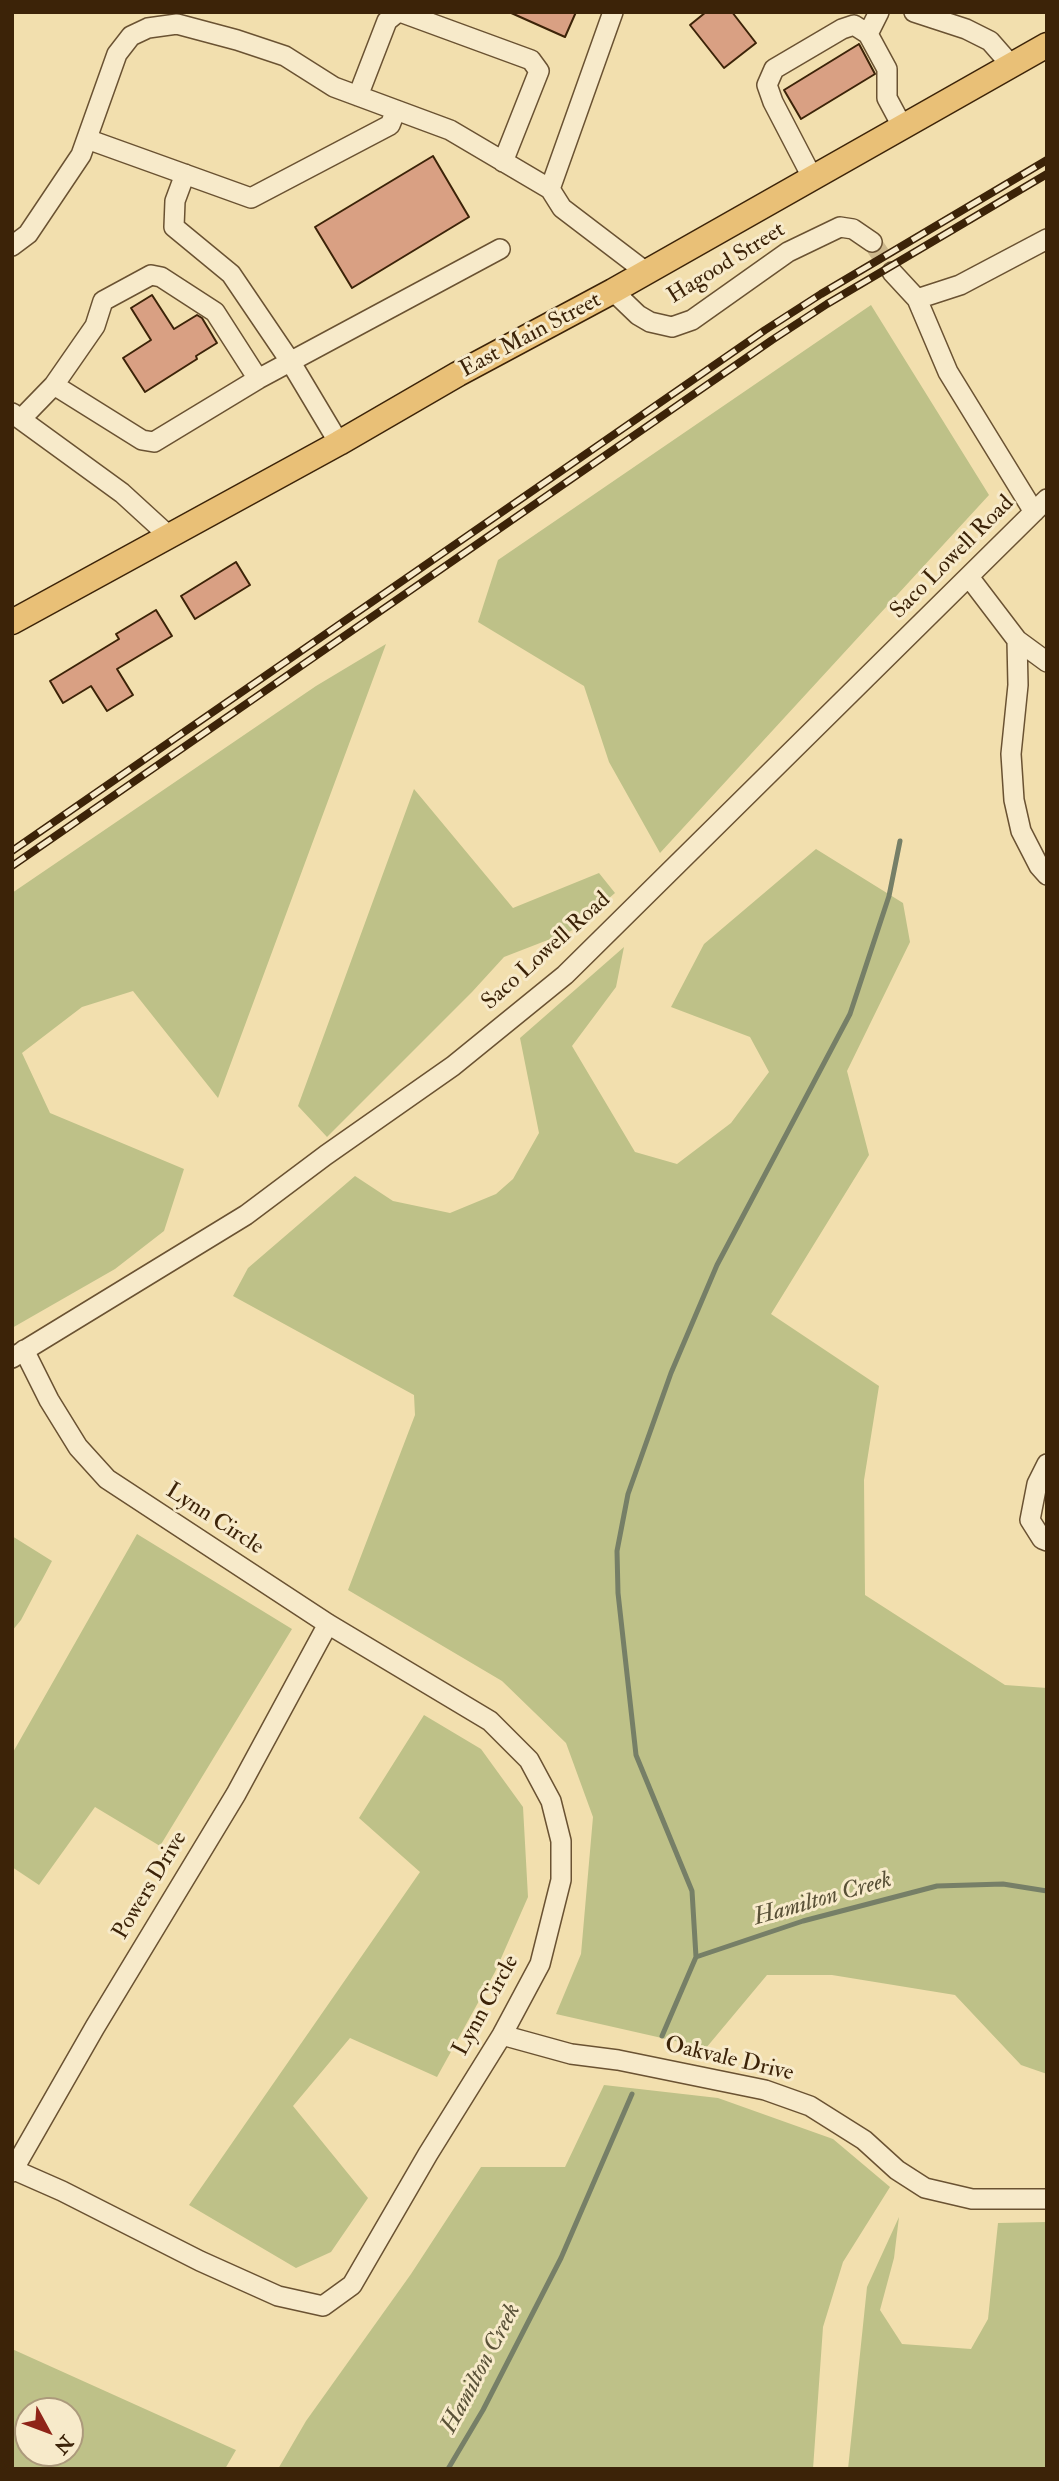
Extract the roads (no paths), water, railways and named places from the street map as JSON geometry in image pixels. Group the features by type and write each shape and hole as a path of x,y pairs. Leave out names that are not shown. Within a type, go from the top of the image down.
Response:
{"main road":[{"name":"East Main Street","path":"12,622 613,291 1047,45"}],"street":[{"path":"358,96 387,21 399,12 531,60 539,71 503,162"},
{"path":"550,189 613,12"},
{"path":"868,34 879,12"},
{"path":"914,12 966,29 990,41 1012,65"},
{"path":"12,246 28,234 81,155 117,54 131,36 177,24 285,56 334,87 450,130 550,189 562,208 646,272"},
{"path":"812,177 767,85 774,69 842,29 854,24 868,34 887,69 887,99 902,126"},
{"path":"87,139 251,198 390,125 396,110"},
{"path":"185,174 175,201 174,227 231,274 290,361 339,443"},
{"name":"Hagood Street","path":"613,291 650,322 672,327 692,320 788,252 840,228 853,229 872,242"},
{"path":"917,299 960,285 1047,239"},
{"path":"54,385 142,440 154,442 290,361 499,249"},
{"path":"892,272 917,299 948,372 1040,505"},
{"path":"169,536 122,493 17,416 54,385 94,326 103,301 151,275 161,277 215,312 258,379"},
{"name":"Saco Lowell Road","path":"18,1354 246,1215 453,1066 565,975 1040,505"},
{"path":"969,577 1017,640 1047,662"},
{"path":"1017,640 1018,685 1010,754 1014,800 1021,831 1047,875"},
{"name":"Lynn Circle","path":"13,2170 278,2296 323,2306 352,2285 428,2154 502,2035 540,1964 561,1880 561,1841 551,1801 530,1760 490,1721 328,1624 107,1479 78,1447 18,1354"},
{"path":"1047,1464 1037,1484 1030,1520 1042,1539 1047,1541"},
{"name":"Powers Drive","path":"13,2170 94,2027 236,1794 328,1624"},
{"name":"Oakvale Drive","path":"502,2035 571,2054 618,2060 765,2090 799,2102 845,2127 897,2170 925,2188 972,2199 1047,2199"}],"waterway":[{"path":"662,2036 696,1957 692,1891 636,1755 618,1593 617,1551 628,1494 671,1373 717,1265 850,1014 889,896 900,841"},
{"name":"Hamilton Creek","path":"696,1957 803,1921 937,1886 1003,1884 1047,1891"},
{"name":"Hamilton Creek","path":"448,2469 483,2410 561,2258 632,2094"}],"tunnel":[{"path":"872,242 892,272"}],"railway":[{"path":"12,851 765,330 1047,160"},
{"path":"12,866 772,340 827,304 1047,174"}]}
